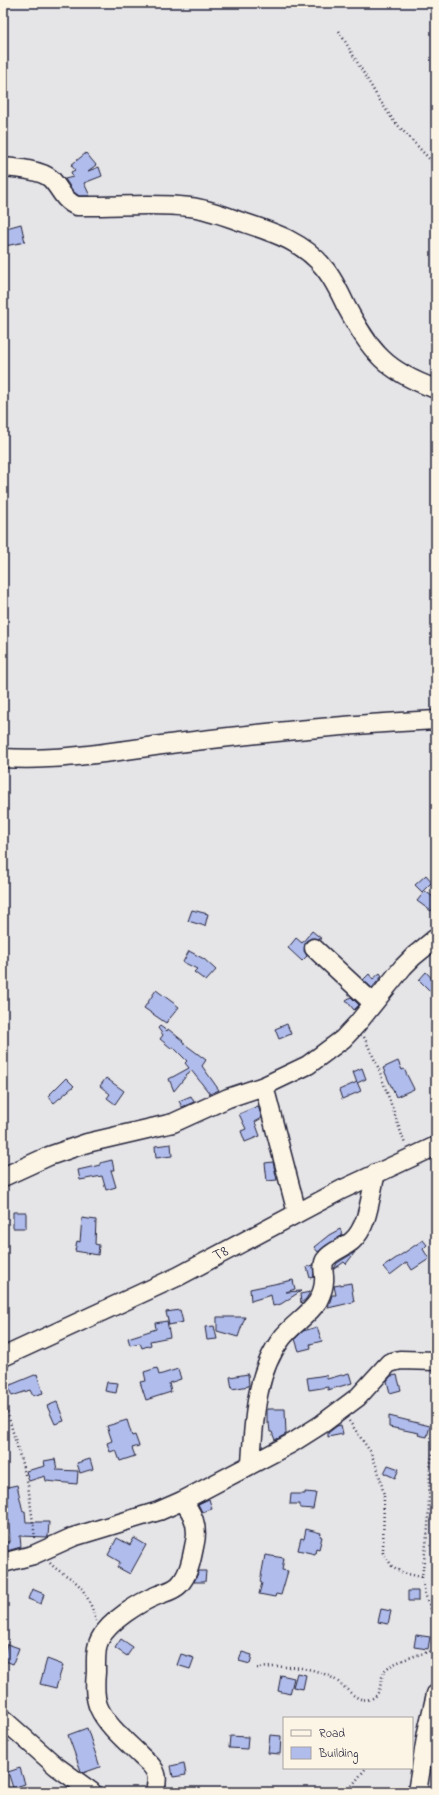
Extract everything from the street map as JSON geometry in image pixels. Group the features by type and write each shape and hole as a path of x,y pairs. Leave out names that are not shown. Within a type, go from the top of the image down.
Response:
{"street":[{"path":"3,167 32,171 47,176 52,179 68,202 77,206 188,206 209,210 291,240 310,253 325,268 362,335 374,352 392,368 419,383 436,390"},
{"path":"3,758 54,759 227,737 351,725 436,720"},
{"path":"3,1177 49,1156 87,1143 173,1123 228,1098 264,1086 308,1065 343,1039 403,967 436,938"},
{"path":"314,948 373,1003"},
{"path":"264,1086 297,1213"},
{"name":"T8","path":"3,1357 199,1266 297,1213 436,1146"},
{"path":"251,1463 255,1414 265,1369 281,1339 317,1302 322,1293 325,1280 324,1262 328,1256 351,1242 362,1227 376,1174"},
{"path":"3,1563 43,1551 73,1537 159,1511 182,1501 251,1463 292,1443 342,1410 358,1397 389,1363 400,1360 436,1361"},
{"path":"155,1792 157,1782 156,1773 103,1715 98,1706 96,1694 96,1657 100,1639 116,1621 133,1608 152,1598 169,1592 179,1584 187,1572 196,1534 194,1519 188,1507 182,1501"},
{"path":"417,1792 427,1732 436,1694"},
{"path":"3,1719 56,1766 92,1792"}],"path":[{"path":"339,31 393,120 436,166"},
{"path":"357,1024 378,1067 410,1158"},
{"path":"3,1397 28,1485 34,1536 51,1564 80,1586 90,1603 100,1639"},
{"path":"342,1410 370,1451 378,1470 384,1495 383,1553 392,1566 403,1573 422,1577"},
{"path":"436,1446 433,1450 430,1467 428,1528 422,1577 425,1594 436,1622"},
{"path":"257,1668 295,1667 311,1670 334,1679 356,1697 364,1700 372,1699 377,1694 386,1670 395,1664 436,1650"},
{"path":"347,1792 365,1769"}],"building":[{"path":"86,153 96,165 88,171 99,167 102,176 84,183 90,196 79,196 73,191 65,179 73,177 71,172 75,170 71,165"},
{"path":"21,224 25,242 5,246 3,240 3,229"},
{"path":"426,875 432,882 422,892 415,885"},
{"path":"425,891 436,899 436,905 431,911 417,901"},
{"path":"192,910 208,914 205,926 188,921"},
{"path":"312,931 322,939 311,938 306,941 304,951 307,956 302,961 288,948 296,938 302,943"},
{"path":"189,951 204,959 216,970 206,981 194,972 197,969 183,962"},
{"path":"426,972 436,983 436,987 431,992 419,980"},
{"path":"380,973 382,976 372,988 363,980 369,974 373,979"},
{"path":"156,990 179,1007 166,1023 144,1008"},
{"path":"351,997 359,1005 354,1010 346,1000"},
{"path":"287,1024 291,1034 279,1039 275,1029"},
{"path":"160,1026 167,1031 168,1029 183,1041 182,1042 206,1060 202,1066 219,1090 210,1094 191,1070 174,1091 169,1079 189,1068 185,1063 187,1061 173,1047 171,1048 160,1039 163,1035 158,1028"},
{"path":"398,1061 402,1070 404,1069 414,1089 396,1097 383,1068"},
{"path":"362,1068 366,1079 357,1083 353,1072"},
{"path":"66,1078 74,1086 54,1103 48,1096"},
{"path":"106,1078 124,1091 115,1104 107,1098 110,1094 100,1086"},
{"path":"357,1082 361,1091 342,1099 339,1090"},
{"path":"191,1096 194,1102 182,1107 179,1101"},
{"path":"258,1106 262,1118 255,1122 260,1136 245,1142 241,1131 246,1129 239,1114"},
{"path":"171,1144 172,1156 156,1158 155,1146"},
{"path":"112,1160 114,1170 111,1170 116,1187 106,1190 102,1176 80,1180 78,1170 100,1165 100,1163"},
{"path":"273,1162 277,1180 267,1181 265,1163"},
{"path":"13,1212 26,1212 26,1228 13,1228"},
{"path":"82,1218 96,1220 95,1244 99,1245 98,1255 75,1251 77,1241 80,1242"},
{"path":"340,1229 343,1235 318,1252 314,1247 329,1235"},
{"path":"423,1240 427,1245 423,1249 429,1259 412,1270 407,1262 390,1275 383,1267"},
{"path":"355,1252 346,1264 344,1262 334,1269 337,1263"},
{"path":"313,1265 314,1277 310,1278 307,1267"},
{"path":"293,1280 295,1289 286,1292 301,1291 281,1304 273,1306 271,1295 251,1301 250,1289"},
{"path":"351,1283 354,1302 328,1308 332,1295 336,1295 334,1286"},
{"path":"310,1292 306,1299 301,1303 300,1294"},
{"path":"180,1310 183,1322 169,1325 166,1312"},
{"path":"217,1317 245,1317 238,1337 217,1331"},
{"path":"167,1321 170,1337 150,1341 151,1345 142,1348 140,1343 130,1345 128,1338 156,1329 155,1323"},
{"path":"214,1326 217,1339 207,1340 205,1327"},
{"path":"317,1327 322,1341 310,1344 311,1348 299,1351 295,1339 303,1331"},
{"path":"157,1368 159,1375 178,1369 181,1379 169,1383 171,1392 146,1400 140,1382 146,1381 144,1372"},
{"path":"349,1373 352,1383 328,1390 328,1387 309,1390 307,1378 326,1375 327,1379"},
{"path":"37,1374 43,1393 33,1396 30,1390 12,1396 8,1386"},
{"path":"248,1374 249,1386 232,1389 230,1377"},
{"path":"397,1375 401,1390 390,1393 387,1381 391,1376"},
{"path":"107,1382 118,1383 116,1393 105,1391"},
{"path":"57,1402 64,1421 55,1424 47,1406"},
{"path":"267,1409 285,1409 286,1434 275,1440 272,1432 270,1432 269,1423 267,1423"},
{"path":"389,1416 430,1426 427,1437 418,1435 419,1433 389,1427"},
{"path":"127,1420 132,1436 135,1435 139,1446 132,1448 135,1456 120,1461 116,1450 110,1452 107,1443 112,1441 107,1426"},
{"path":"341,1425 343,1434 328,1437 328,1433 337,1426"},
{"path":"55,1459 57,1470 78,1471 77,1484 46,1481 45,1476 29,1481 26,1471 45,1466 44,1461"},
{"path":"90,1459 93,1469 80,1473 77,1463"},
{"path":"388,1465 399,1469 395,1478 384,1473"},
{"path":"17,1485 23,1512 25,1511 26,1522 49,1522 48,1537 20,1536 21,1547 3,1552 3,1542 10,1542 9,1520 3,1520 3,1488"},
{"path":"305,1492 316,1493 313,1509 300,1508 300,1504 290,1504 291,1494 305,1494"},
{"path":"209,1499 212,1509 202,1512 198,1504"},
{"path":"306,1529 321,1533 320,1536 322,1537 319,1549 316,1548 315,1554 298,1550 301,1538 304,1539"},
{"path":"117,1538 130,1545 134,1538 146,1545 130,1574 117,1567 120,1562 108,1555"},
{"path":"265,1555 284,1558 282,1570 288,1571 281,1595 276,1594 275,1597 259,1594 262,1583 260,1582"},
{"path":"199,1571 206,1571 205,1582 194,1582"},
{"path":"32,1589 44,1594 41,1604 28,1599"},
{"path":"408,1591 418,1591 418,1601 408,1601"},
{"path":"381,1609 391,1611 388,1624 378,1622"},
{"path":"416,1635 430,1637 428,1649 414,1647"},
{"path":"121,1639 133,1647 127,1656 115,1648"},
{"path":"7,1644 19,1648 13,1664 3,1660"},
{"path":"242,1652 252,1655 250,1664 239,1661"},
{"path":"181,1654 194,1658 190,1669 177,1665"},
{"path":"47,1659 63,1665 56,1688 40,1684"},
{"path":"297,1673 306,1675 303,1689 293,1687"},
{"path":"281,1675 294,1678 290,1694 278,1691"},
{"path":"87,1728 100,1767 83,1773 68,1735"},
{"path":"270,1735 281,1736 280,1754 268,1753"},
{"path":"230,1736 248,1737 247,1749 229,1748"},
{"path":"184,1763 186,1775 173,1777 171,1766"},
{"path":"20,1768 25,1784 13,1788 8,1772"}]}
